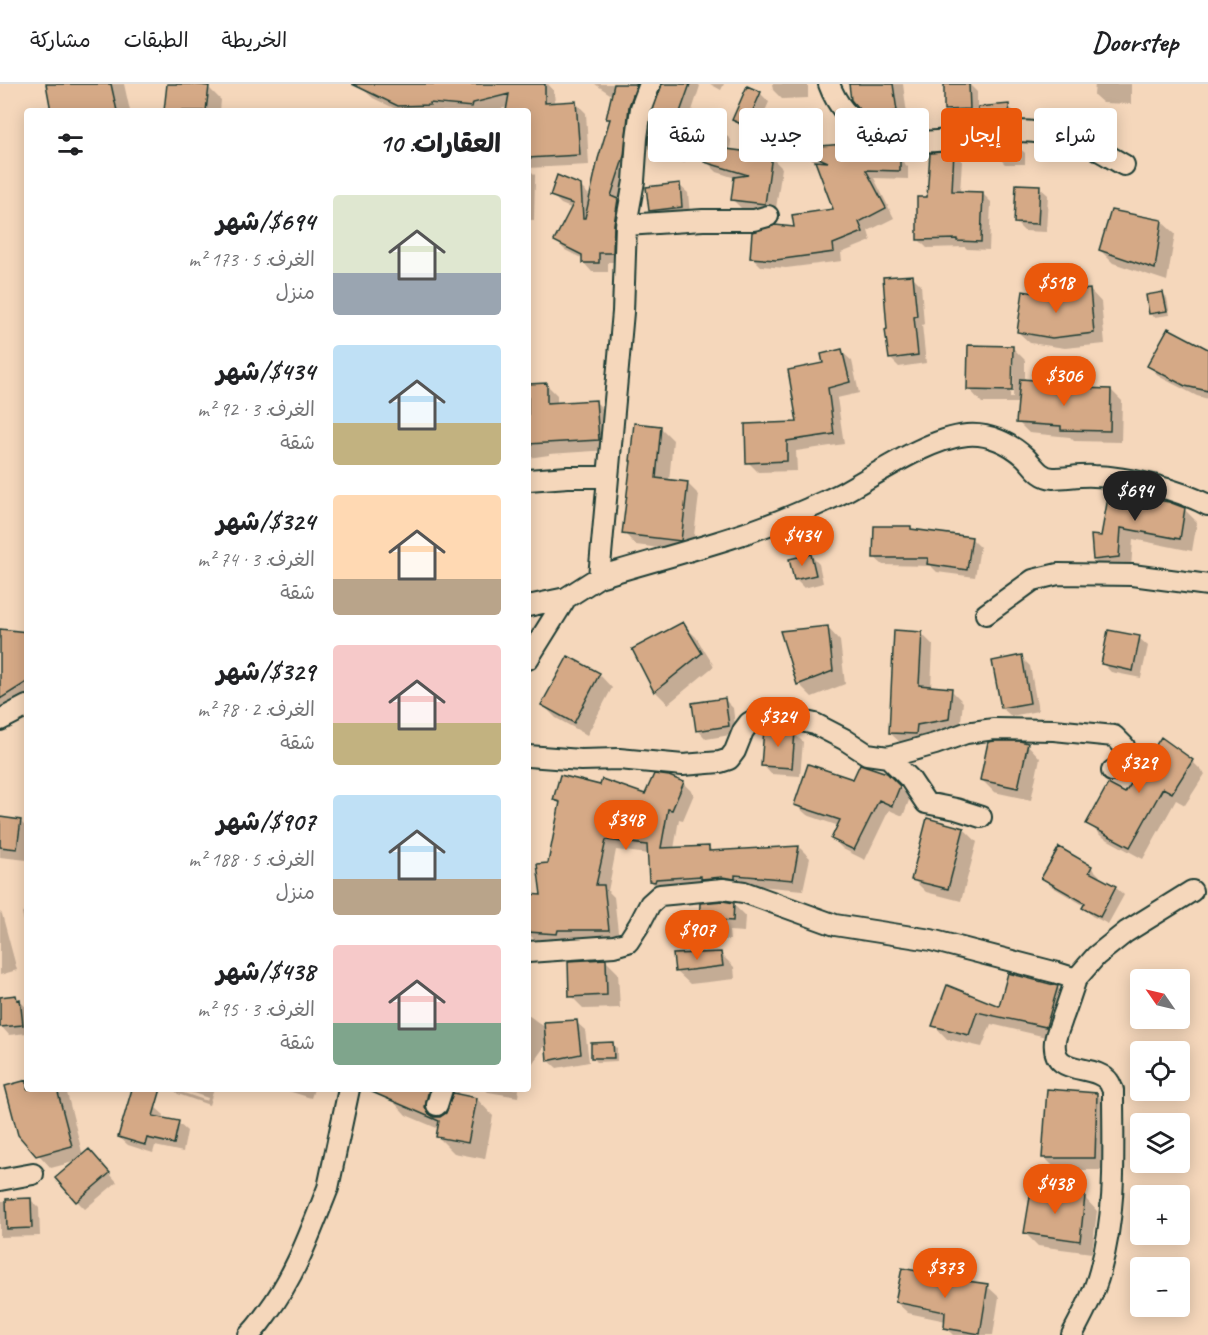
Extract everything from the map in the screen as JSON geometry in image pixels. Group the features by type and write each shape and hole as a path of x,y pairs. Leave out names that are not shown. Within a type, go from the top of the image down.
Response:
{"street":[{"path":"599,577 623,312 626,225 634,181 641,108 650,84"},
{"path":"828,84 840,107 855,123 878,135 899,141 922,142 1032,131 1075,139 1124,165"},
{"path":"626,225 703,220 754,220 768,216"},
{"path":"531,605 566,598 599,577 776,522 842,493 925,448 952,438 969,435 988,436 1009,446 1045,477 1094,476 1143,483 1195,498 1208,505"},
{"path":"531,480 608,477"},
{"path":"986,614 1033,580 1058,574 1132,575 1208,585"},
{"path":"531,654 566,598"},
{"path":"0,720 24,708"},
{"path":"531,756 581,760 639,760 683,765 720,762 729,759 735,751 749,723 774,715 815,724 867,754 888,757 966,733 994,729 1054,730 1113,736 1124,746 1125,756 1123,764 1112,771"},
{"path":"888,757 910,779 926,803 981,817"},
{"path":"531,952 614,946 628,942 650,904 660,895 723,890 744,892 835,925 931,940 1076,979"},
{"path":"1072,1335 1089,1302 1100,1272 1111,1220 1114,1184 1113,1090 1105,1077 1060,1061 1055,1049 1055,1038 1076,979 1096,956 1126,932 1192,891"},
{"path":"249,1335 277,1300 291,1276 322,1203 328,1188 348,1092"},
{"path":"0,1180 33,1174"}],"building":[{"path":"46,84 111,84 116,108 50,108"},
{"path":"167,84 209,86 206,108 164,108"},
{"path":"352,84 545,84 545,103 576,101 580,155 531,158 531,108 507,108 509,94 473,103 472,107 430,103 430,105 398,106"},
{"path":"614,84 637,84 629,106 624,156 611,196 618,199 613,253 599,253 599,263 582,263 582,255 554,241 573,204 550,196 557,175 581,185 583,218 585,218 598,159 610,119 606,119"},
{"path":"662,84 690,84 682,108 654,108"},
{"path":"849,84 893,84 897,108 858,108 851,100"},
{"path":"944,84 969,84 970,108 944,108"},
{"path":"747,86 761,92 754,108 739,108 739,123 732,120"},
{"path":"1009,104 1009,108 978,108"},
{"path":"835,145 835,162 900,162 900,171 866,170 886,208 859,222 863,232 833,244 834,252 776,260 750,258 752,232 775,225 794,227 792,215 833,209 815,162 828,162 823,160 823,146"},
{"path":"727,149 739,151 739,162 771,162 765,204 731,200 734,177 748,175 704,162 727,162"},
{"path":"941,152 941,162 953,162 952,191 983,192 981,242 957,241 957,239 917,240 917,197 927,197 930,153"},
{"path":"680,183 682,207 649,211 646,187"},
{"path":"1016,184 1040,185 1038,224 1014,223"},
{"path":"1111,210 1162,220 1155,269 1099,250"},
{"path":"913,275 918,355 889,359 885,330 887,329 883,277"},
{"path":"1090,289 1094,333 1052,338 1017,332 1023,291 1042,294"},
{"path":"1163,292 1167,311 1149,314 1146,295"},
{"path":"1168,328 1208,349 1208,391 1185,386 1147,366"},
{"path":"968,345 1013,346 1012,391 967,390"},
{"path":"842,349 850,382 828,388 834,434 787,441 787,461 746,463 745,424 797,422 788,370 823,363 821,354"},
{"path":"1020,379 1051,381 1050,387 1111,389 1110,431 1061,430 1061,426 1016,423"},
{"path":"547,383 547,403 596,400 599,440 531,444 531,384"},
{"path":"634,423 661,426 656,478 688,482 681,541 622,534"},
{"path":"1109,492 1169,502 1185,508 1180,539 1121,528 1119,557 1093,560 1091,535 1101,536"},
{"path":"874,526 911,526 911,529 972,537 967,570 927,564 928,558 873,558"},
{"path":"811,554 816,575 794,580 789,559"},
{"path":"683,622 702,653 654,692 632,649"},
{"path":"828,626 833,671 797,685 780,631"},
{"path":"0,629 24,632 24,684 0,699"},
{"path":"894,630 922,632 919,685 952,688 949,719 917,725 916,734 889,733"},
{"path":"1108,630 1140,636 1133,671 1101,664"},
{"path":"1022,655 1030,703 1001,708 992,661"},
{"path":"568,656 600,673 574,723 541,705"},
{"path":"725,698 729,726 696,731 692,703"},
{"path":"774,727 795,732 792,768 761,766 764,729"},
{"path":"1161,737 1193,760 1172,793 1163,788 1130,847 1086,824 1108,784 1125,793"},
{"path":"988,742 1028,743 1018,788 980,780"},
{"path":"808,764 853,779 860,764 887,773 900,786 892,806 879,800 854,850 831,839 840,820 794,805"},
{"path":"654,774 669,776 684,782 672,810 668,809 661,848 709,846 709,851 799,846 793,880 735,875 735,879 722,877 701,879 701,876 649,881 647,845 606,840 596,885 604,885 609,930 558,930 557,934 531,932 531,894 541,895 537,864 548,863 560,802 553,800 560,775 600,785 602,779 645,794"},
{"path":"0,817 21,820 17,849 0,847"},
{"path":"927,818 964,828 948,889 911,880"},
{"path":"1059,847 1092,866 1089,872 1116,886 1100,917 1082,908 1085,903 1041,878"},
{"path":"723,901 734,903 733,921 718,920 719,929 699,929 700,903"},
{"path":"721,952 723,966 675,972 673,954"},
{"path":"606,959 607,995 569,997 568,961"},
{"path":"1008,973 1058,986 1046,1027 977,1012 969,1035 932,1026 947,985 999,1006"},
{"path":"16,995 17,1000 20,999 23,1025 0,1027 0,997"},
{"path":"577,1020 581,1054 547,1061 544,1022"},
{"path":"613,1042 614,1058 591,1058 591,1043"},
{"path":"24,1081 24,1092 58,1092 72,1146 36,1156 18,1135 5,1086"},
{"path":"1047,1089 1097,1093 1095,1158 1042,1158"},
{"path":"131,1092 160,1092 153,1116 179,1121 174,1144 147,1138 145,1145 118,1137"},
{"path":"372,1092 428,1092 425,1107 434,1117 440,1117 446,1113 453,1093 477,1098 468,1143 436,1137 439,1121"},
{"path":"89,1149 110,1173 76,1202 55,1178"},
{"path":"1031,1191 1085,1196 1080,1241 1024,1233"},
{"path":"31,1198 32,1228 7,1229 6,1199"},
{"path":"902,1268 932,1274 931,1276 988,1284 980,1334 944,1328 945,1312 895,1302"}]}
